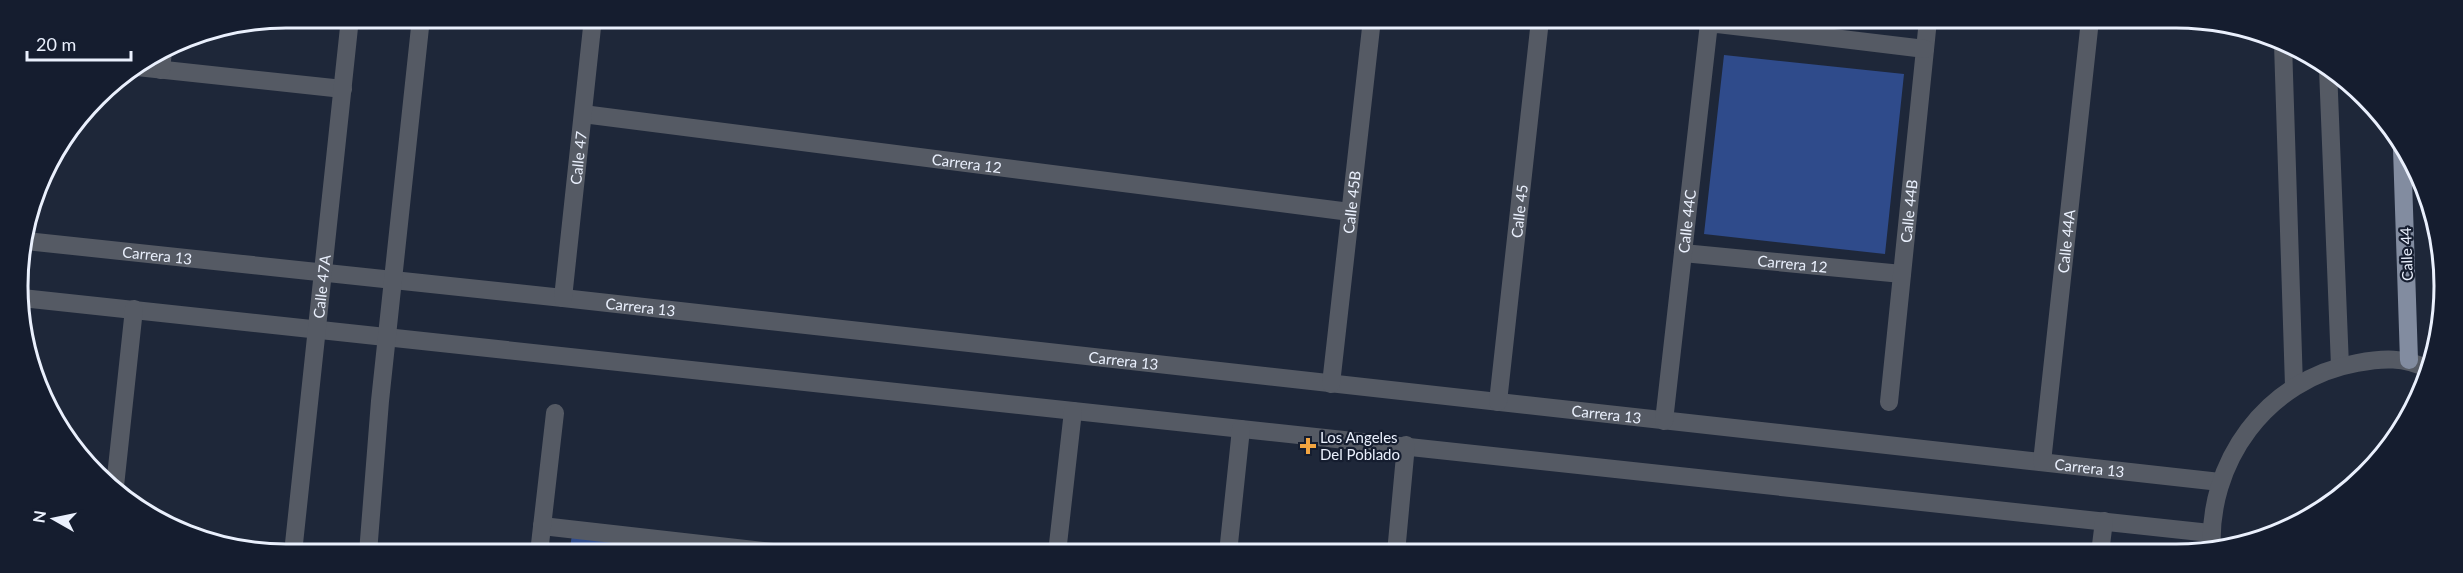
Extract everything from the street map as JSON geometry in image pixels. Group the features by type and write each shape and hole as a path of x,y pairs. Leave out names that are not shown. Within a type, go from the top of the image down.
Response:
{"main road":[{"name":"Calle 44","path":"2402,162 2409,360"}],"street":[{"name":"Calle 47A","path":"294,544 349,28"},
{"path":"369,544 386,337 420,28"},
{"name":"Calle 47","path":"563,298 592,28"},
{"name":"Calle 45B","path":"1331,384 1371,28"},
{"name":"Calle 45","path":"1498,402 1539,28"},
{"name":"Calle 44C","path":"1664,421 1708,28"},
{"name":"Calle 44C","path":"1751,28 1925,49"},
{"name":"Calle 44B","path":"1889,402 1927,28"},
{"name":"Calle 44A","path":"2042,462 2089,28"},
{"path":"2283,52 2294,386"},
{"path":"161,70 162,60"},
{"path":"149,68 343,89"},
{"path":"2328,78 2340,366"},
{"name":"Carrera 12","path":"583,114 1350,212"},
{"name":"Carrera 13","path":"32,242 563,298 2220,482"},
{"name":"Carrera 12","path":"1683,253 1902,274"},
{"path":"29,299 2210,533"},
{"path":"116,480 134,309"},
{"path":"2211,542 2210,533 2220,482 2236,445 2262,411 2294,386 2316,374 2340,366 2374,360 2409,360 2422,366"},
{"path":"1058,544 1073,411"},
{"path":"540,544 555,413"},
{"path":"1229,544 1241,429"},
{"path":"1397,544 1406,445"},
{"path":"2101,544 2104,521"},
{"path":"542,526 702,544"}],"shaded area":[{"path":"1724,55 1904,74 1885,254 1704,234"},
{"path":"573,529 704,544 570,544"}],"place":[{"name":"Los Angeles Del Poblado","path":"1308,446"}]}
